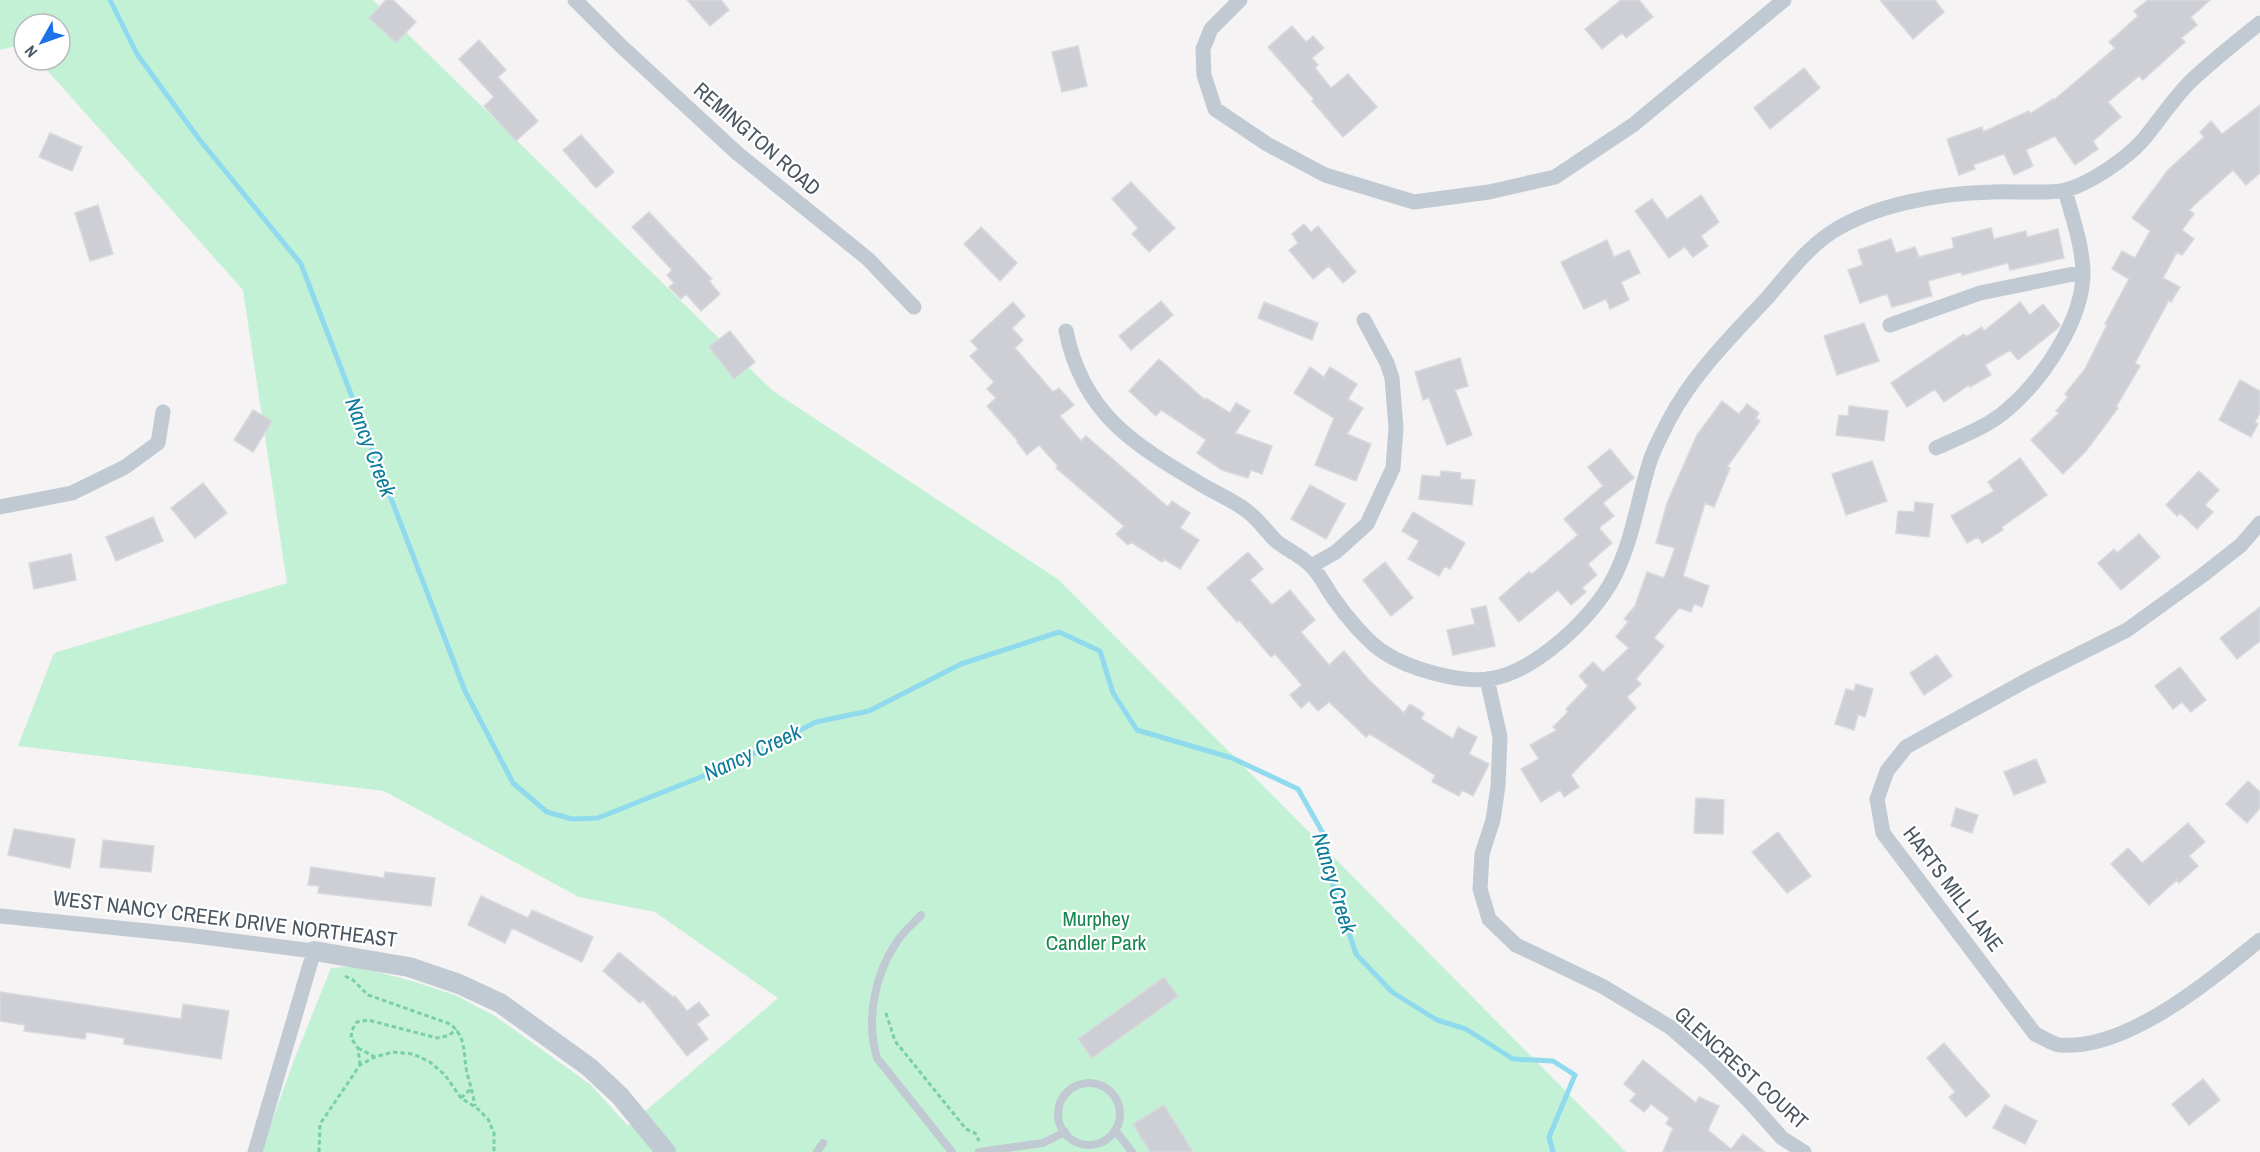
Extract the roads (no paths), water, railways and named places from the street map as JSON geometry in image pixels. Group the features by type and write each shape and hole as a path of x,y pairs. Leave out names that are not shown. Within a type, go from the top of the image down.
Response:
{"street":[{"name":"REMINGTON ROAD","path":"575,0 620,45 737,153 868,259 914,307"},
{"path":"1240,0 1211,29 1203,49 1204,75 1215,109 1267,144 1326,176 1414,202 1489,192 1555,177 1633,125 1784,0"},
{"path":"1066,331 1080,375 1099,410 1153,456 1247,511 1279,543 1311,566 1344,614 1383,653 1412,666 1453,677 1487,679 1504,675 1530,663 1571,633 1598,603 1614,579 1625,552 1653,454 1672,415 1722,348 1803,257 1830,232 1867,215 1910,202 1966,192 2065,190 2091,178 2124,158 2143,140 2162,112 2189,83 2260,23"},
{"path":"1936,448 1975,430 2007,410 2033,383 2058,349 2079,303 2083,272 2065,190"},
{"path":"1890,325 1980,292 2083,272"},
{"path":"1311,566 1336,552 1367,525 1393,468 1396,428 1392,378 1387,363 1364,320"},
{"path":"0,507 72,493 125,467 158,443 163,412"},
{"name":"HARTS MILL LANE","path":"2260,523 2241,545 2127,630 2029,679 1906,747 1887,771 1877,799 1884,833 2035,1034 2058,1045 2086,1043 2125,1033 2199,988 2260,940"},
{"name":"GLENCREST COURT","path":"1487,679 1500,737 1498,786 1493,820 1482,854 1480,889 1490,919 1516,945 1602,986 1670,1027 1714,1066 1782,1138 1804,1152"},
{"name":"WEST NANCY CREEK DRIVE NORTHEAST","path":"0,916 187,935 314,951 409,967 459,984 500,1003 589,1066 620,1096 666,1152"},
{"path":"255,1152 314,951"}],"lane":[{"path":"921,915 896,942 883,969 874,996 873,1042 877,1059 952,1152"},
{"path":"1090,1082 1100,1084 1115,1096 1119,1106 1120,1116 1115,1130 1103,1142 1082,1144 1072,1140 1065,1132 1058,1114 1064,1095 1080,1084 1090,1082"},
{"path":"1115,1130 1132,1152"},
{"path":"979,1152 1043,1143 1065,1132"},
{"path":"817,1152 823,1143"}],"waterway":[{"name":"Nancy Creek","path":"110,0 137,54 199,139 301,264 465,691 513,783 547,812 572,819 598,818 731,765 816,722 869,711 961,664 1059,632 1100,651 1113,693 1137,730 1232,758 1298,789 1324,835 1333,885 1356,954 1392,992 1437,1020 1466,1029 1513,1059 1553,1061 1575,1075 1549,1137 1553,1152"}],"park label":[{"name":"Murphey Candler Park","path":"1096,931"}]}
